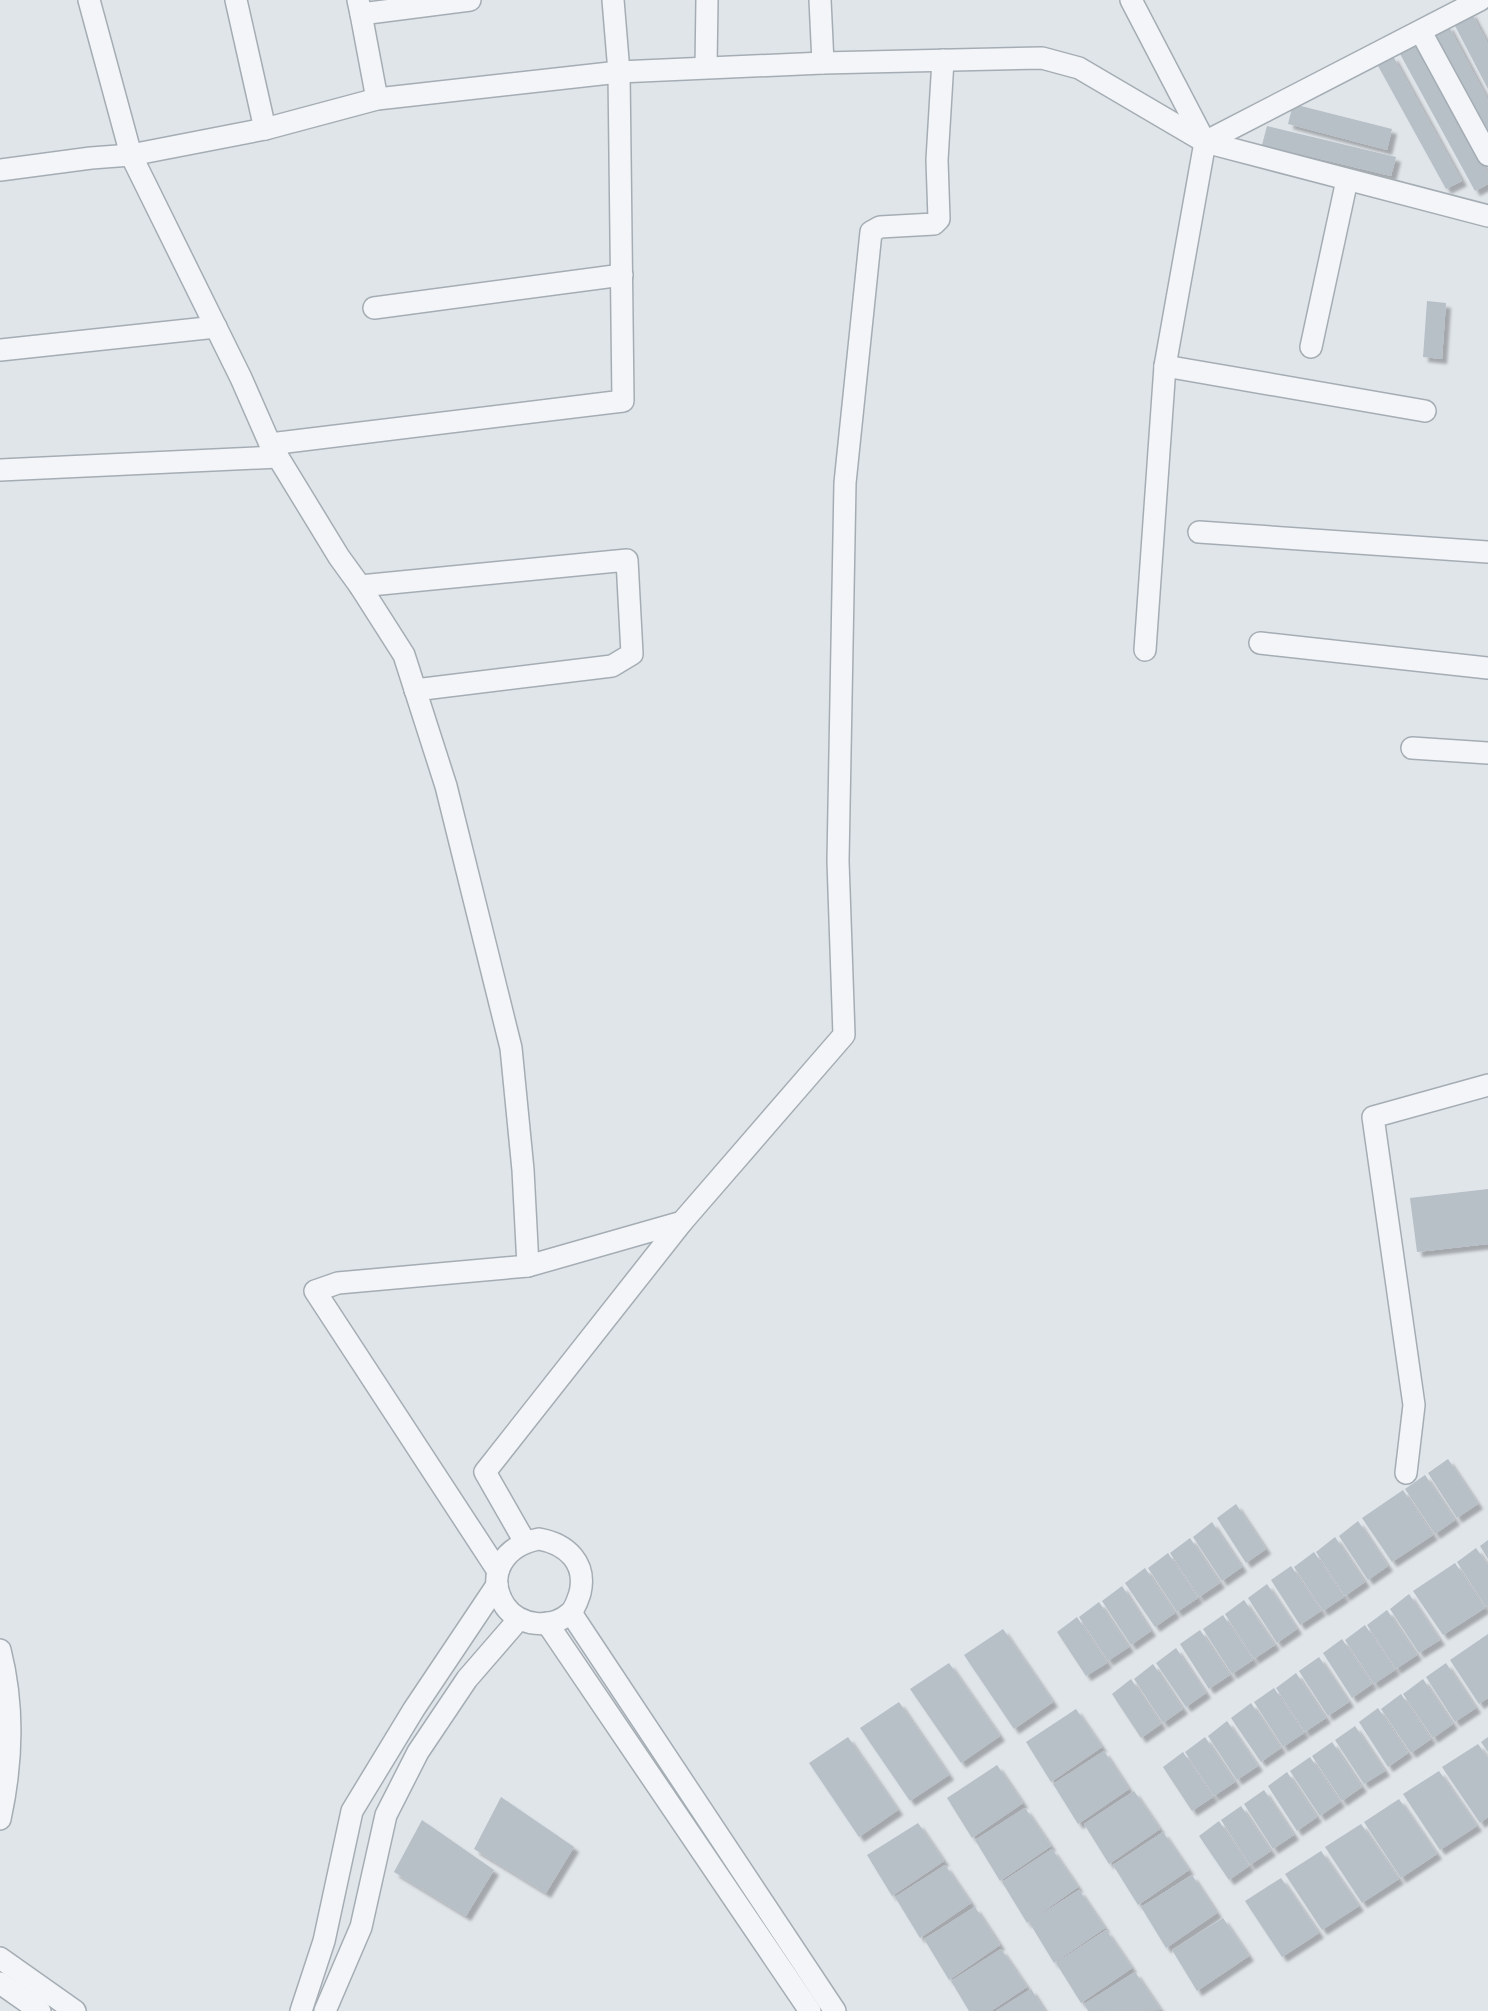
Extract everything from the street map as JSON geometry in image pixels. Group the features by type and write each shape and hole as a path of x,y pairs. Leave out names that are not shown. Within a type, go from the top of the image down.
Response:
{"street":[{"path":"89,0 131,155 274,450 339,557 404,655 446,786 511,1048 523,1170 528,1266"},
{"path":"236,0 265,129"},
{"path":"377,99 359,7 470,0"},
{"path":"0,470 274,450 623,401 619,72 613,0"},
{"path":"706,67 707,0"},
{"path":"820,0 823,63"},
{"path":"1131,0 1205,142 1165,366 1145,650"},
{"path":"1205,142 1480,0 1488,14"},
{"path":"1421,32 1488,155"},
{"path":"0,170 131,155 265,129 377,99 619,72 823,63 1042,58 1079,68 1205,142 1488,216"},
{"path":"525,1542 484,1472 682,1222 844,1035 838,861 845,483 858,345 871,232 880,227 934,224 939,219 937,160 943,60"},
{"path":"1311,347 1347,180"},
{"path":"374,308 622,275"},
{"path":"0,350 216,327"},
{"path":"1165,366 1425,411"},
{"path":"1199,532 1488,552"},
{"path":"360,586 627,560 632,654 612,666 415,690"},
{"path":"1260,643 1488,668"},
{"path":"1412,748 1488,753"},
{"path":"1406,1473 1414,1405 1373,1117 1488,1085"},
{"path":"301,2011 324,1941 352,1811 498,1578 504,1559 513,1548 525,1542 539,1539 553,1542 565,1548 574,1558 580,1571 582,1585 571,1612 547,1623 533,1624 519,1619 508,1611 501,1599 498,1578 315,1291 338,1282 528,1266 682,1222"},
{"path":"571,1612 835,2011"},
{"path":"325,2011 361,1927 386,1815 418,1752 436,1725 467,1680 519,1619"},
{"path":"547,1623 810,2011"},
{"path":"0,1650 7,1684 10,1741 0,1819"},
{"path":"0,1958 75,2011"},
{"path":"0,1983 40,2011"}],"building":[{"path":"1471,12 1488,44 1488,89 1453,22"},
{"path":"1448,25 1488,100 1488,145 1429,35"},
{"path":"1416,43 1488,173 1488,184 1475,191 1399,52"},
{"path":"1393,56 1462,181 1446,189 1377,64"},
{"path":"1293,104 1392,129 1387,150 1288,124"},
{"path":"1267,126 1396,157 1391,176 1262,145"},
{"path":"1427,301 1446,303 1442,359 1423,357"},
{"path":"1488,1189 1488,1244 1417,1252 1410,1198"},
{"path":"1448,1459 1478,1504 1457,1518 1428,1473"},
{"path":"1425,1475 1455,1520 1435,1534 1405,1489"},
{"path":"1403,1490 1433,1535 1392,1562 1362,1518"},
{"path":"1236,1504 1266,1549 1246,1563 1217,1518"},
{"path":"1358,1521 1388,1566 1368,1580 1339,1536"},
{"path":"1212,1522 1242,1567 1222,1581 1193,1537"},
{"path":"1335,1537 1365,1582 1345,1596 1316,1552"},
{"path":"1190,1538 1220,1583 1199,1597 1170,1553"},
{"path":"1488,1540 1488,1559 1480,1546"},
{"path":"1476,1548 1488,1565 1488,1605 1486,1607 1457,1562"},
{"path":"1314,1552 1344,1597 1323,1611 1294,1567"},
{"path":"1168,1553 1198,1598 1177,1612 1148,1568"},
{"path":"1455,1563 1485,1608 1443,1635 1413,1591"},
{"path":"1291,1566 1321,1611 1300,1625 1271,1580"},
{"path":"1145,1568 1175,1613 1155,1627 1125,1583"},
{"path":"1267,1584 1297,1629 1277,1643 1248,1598"},
{"path":"1122,1586 1151,1631 1131,1645 1102,1601"},
{"path":"1409,1594 1440,1640 1419,1653 1390,1609"},
{"path":"1244,1600 1275,1645 1254,1659 1225,1614"},
{"path":"1099,1602 1129,1647 1108,1661 1079,1617"},
{"path":"1387,1610 1417,1655 1396,1669 1367,1625"},
{"path":"1223,1615 1253,1660 1232,1674 1203,1629"},
{"path":"1077,1617 1107,1663 1086,1676 1057,1632"},
{"path":"1365,1625 1395,1670 1374,1684 1345,1640"},
{"path":"1003,1629 1053,1702 1014,1729 964,1655"},
{"path":"1200,1630 1230,1675 1209,1689 1180,1644"},
{"path":"1488,1634 1488,1698 1479,1704 1450,1660"},
{"path":"1342,1639 1372,1684 1352,1698 1323,1653"},
{"path":"1176,1648 1206,1693 1186,1707 1156,1663"},
{"path":"1319,1657 1349,1702 1328,1716 1299,1671"},
{"path":"949,1663 1000,1736 961,1763 910,1689"},
{"path":"1446,1663 1476,1708 1455,1722 1426,1677"},
{"path":"1153,1664 1183,1709 1163,1723 1134,1679"},
{"path":"1296,1673 1326,1718 1305,1732 1276,1688"},
{"path":"1131,1679 1161,1724 1141,1738 1112,1694"},
{"path":"1423,1679 1453,1724 1433,1738 1403,1694"},
{"path":"1274,1688 1304,1733 1283,1747 1254,1702"},
{"path":"1401,1694 1431,1739 1411,1753 1381,1709"},
{"path":"899,1702 949,1775 910,1801 860,1728"},
{"path":"1251,1703 1281,1748 1261,1762 1231,1718"},
{"path":"1378,1708 1408,1753 1388,1767 1359,1722"},
{"path":"1076,1709 1102,1747 1051,1782 1026,1742"},
{"path":"1227,1721 1258,1766 1237,1780 1208,1736"},
{"path":"1355,1726 1385,1771 1364,1784 1335,1740"},
{"path":"848,1737 898,1810 859,1837 809,1763"},
{"path":"1205,1737 1235,1782 1214,1796 1185,1752"},
{"path":"1488,1737 1488,1752 1481,1742"},
{"path":"1332,1742 1362,1787 1342,1801 1312,1756"},
{"path":"1478,1744 1488,1758 1488,1817 1480,1823 1442,1767"},
{"path":"1104,1751 1129,1789 1078,1824 1053,1784"},
{"path":"1183,1752 1213,1797 1192,1811 1163,1767"},
{"path":"1310,1757 1340,1802 1320,1816 1290,1771"},
{"path":"997,1765 1023,1803 972,1838 947,1798"},
{"path":"1439,1771 1477,1826 1440,1850 1403,1794"},
{"path":"1287,1772 1317,1817 1297,1831 1268,1786"},
{"path":"1264,1790 1294,1835 1273,1849 1244,1804"},
{"path":"1134,1791 1160,1829 1109,1864 1084,1824"},
{"path":"501,1797 574,1847 546,1893 474,1849"},
{"path":"1399,1799 1437,1854 1401,1878 1364,1822"},
{"path":"1241,1806 1271,1851 1250,1865 1221,1820"},
{"path":"1025,1808 1051,1846 1000,1881 975,1840"},
{"path":"422,1820 494,1870 466,1916 394,1872"},
{"path":"1219,1821 1249,1866 1229,1880 1199,1836"},
{"path":"918,1823 944,1861 892,1896 867,1855"},
{"path":"1361,1824 1399,1879 1362,1903 1325,1847"},
{"path":"1163,1832 1189,1870 1138,1905 1113,1865"},
{"path":"1052,1849 1078,1887 1027,1923 1002,1882"},
{"path":"1321,1851 1359,1906 1322,1930 1285,1874"},
{"path":"945,1865 971,1903 920,1938 895,1897"},
{"path":"1192,1875 1217,1913 1166,1948 1141,1907"},
{"path":"1281,1878 1319,1933 1282,1957 1245,1901"},
{"path":"1079,1890 1105,1928 1054,1963 1029,1922"},
{"path":"975,1907 1000,1945 949,1980 924,1939"},
{"path":"1223,1918 1249,1956 1197,1991 1172,1950"},
{"path":"1106,1930 1132,1968 1081,2003 1056,1963"},
{"path":"1001,1949 1027,1987 991,2011 969,2011 951,1981"},
{"path":"1135,1972 1161,2010 1088,2011 1084,2004"},
{"path":"1031,1989 1045,2011 996,2011"}]}
